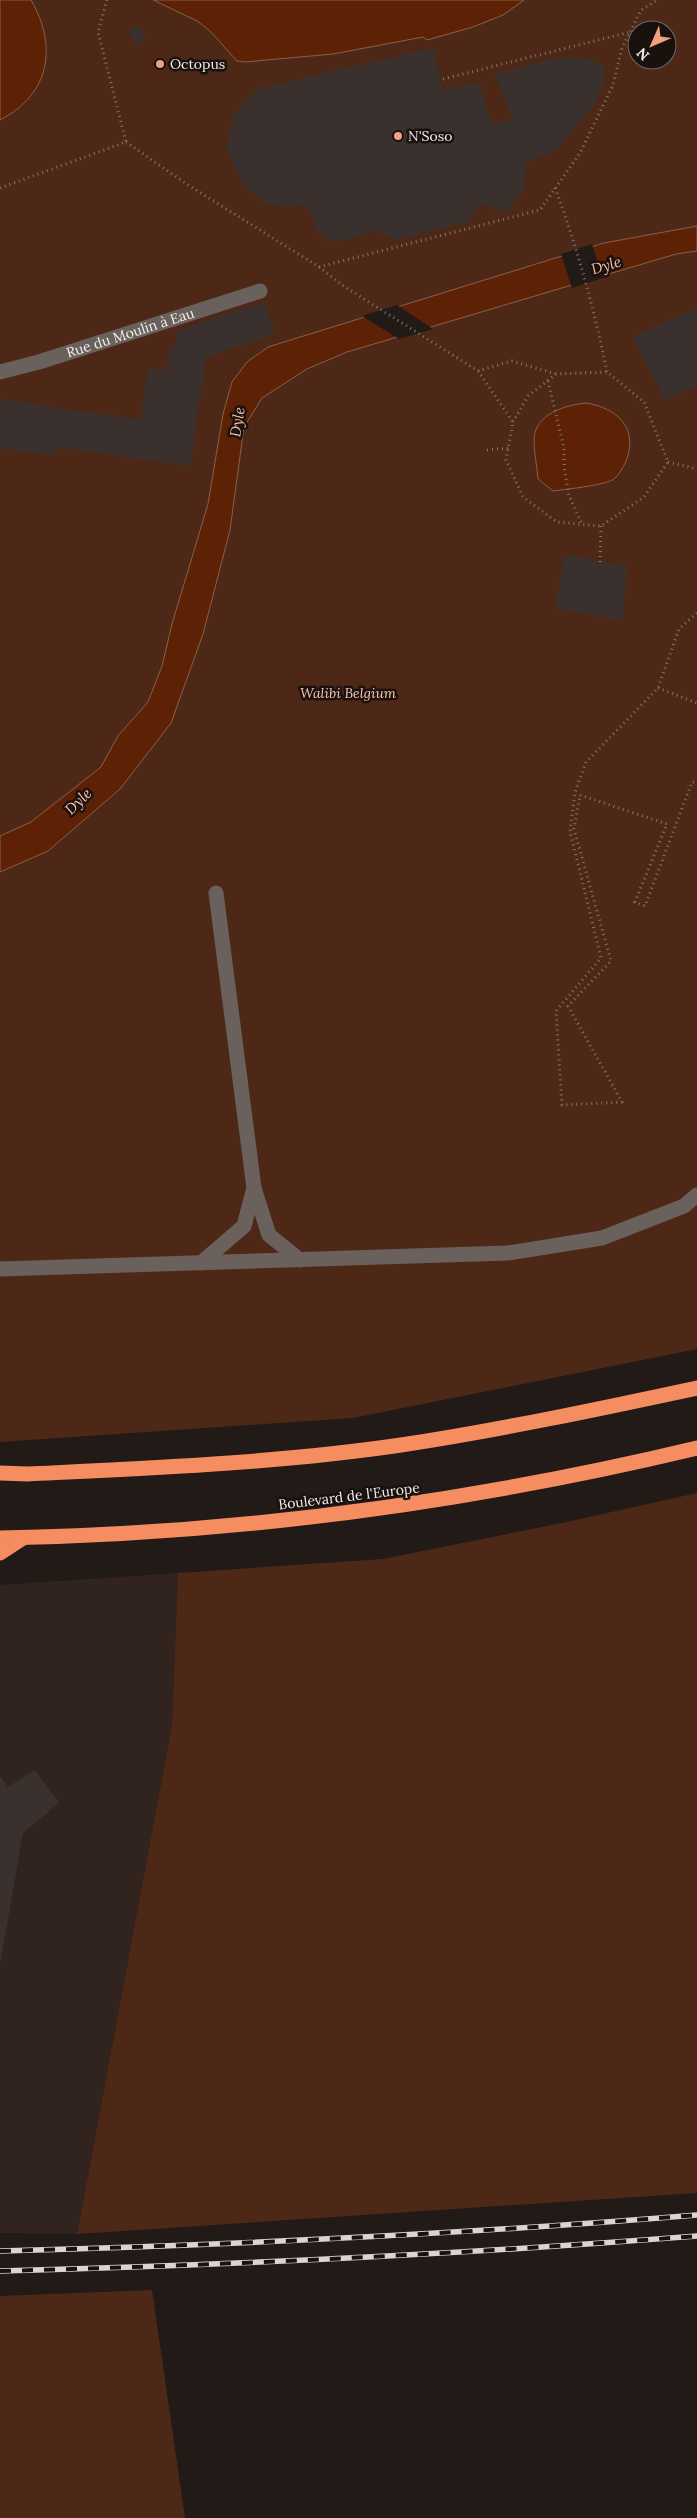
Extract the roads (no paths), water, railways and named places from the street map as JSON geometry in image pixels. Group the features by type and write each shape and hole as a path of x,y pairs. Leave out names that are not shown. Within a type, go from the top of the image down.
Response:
{"highway":[{"path":"0,1473 207,1465 400,1445 582,1413 697,1388"},
{"name":"Boulevard de l'Europe","path":"0,1538 222,1528 404,1506 586,1475 697,1448"},
{"path":"0,1553 23,1538"}],"lane":[{"name":"Rue du Moulin à Eau","path":"0,372 39,362 260,291"},
{"path":"216,893 254,1188 269,1235 300,1260"},
{"path":"201,1263 244,1226 254,1188"},
{"path":"0,1269 508,1252 602,1238 684,1206 697,1195"}],"water":[{"path":"0,0 31,0 45,35 46,52 44,68 39,83 30,97 17,109 0,120"},
{"path":"153,0 524,0 503,15 473,27 427,40 423,37 333,54 245,62 237,61 210,31 197,21"},
{"name":"Dyle","path":"697,226 697,251 676,254 347,352 307,369 262,398 244,427 230,530 203,634 171,723 120,789 48,851 0,872 0,836 31,822 101,767 118,736 148,702 162,666 172,624 208,504 223,414 232,382 247,362 268,347 604,243"},
{"path":"586,403 616,415 627,429 630,439 626,461 613,480 590,486 553,491 538,479 534,445 535,431 545,417 552,412"}],"railway":[{"path":"0,2251 175,2246 349,2238 697,2215"},
{"path":"0,2271 175,2266 349,2258 697,2236"}],"place":[{"name":"Octopus","path":"160,64"},
{"name":"N'Soso","path":"398,136"}],"park label":[{"name":"Walibi Belgium","path":"348,693"}]}
